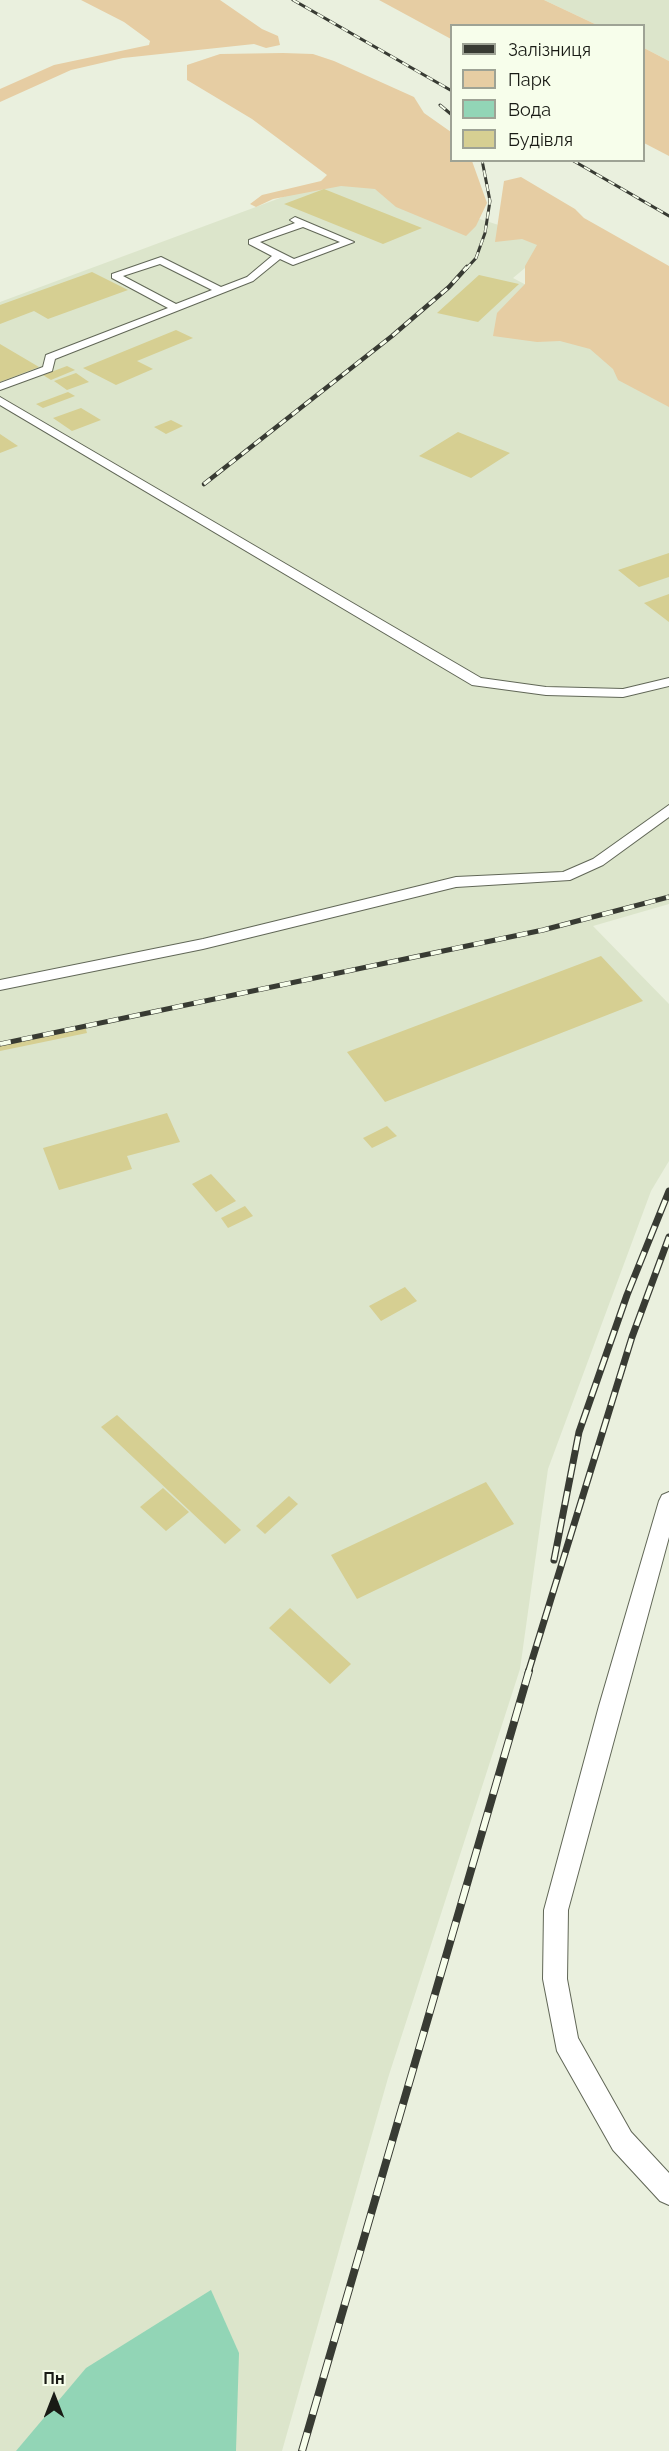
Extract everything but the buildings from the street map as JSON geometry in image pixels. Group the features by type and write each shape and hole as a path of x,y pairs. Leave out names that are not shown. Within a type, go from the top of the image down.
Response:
{"lane":[{"path":"288,217 305,223 349,242 293,262 252,242 305,223"},
{"path":"0,387 48,369 50,357 250,279 279,255"},
{"path":"176,308 115,276 161,260 221,291"},
{"path":"0,400 477,682 546,691 623,693 669,682"},
{"path":"0,986 203,944 456,882 565,877 598,862 669,810"},
{"path":"669,1502 556,1910 555,1979 566,2042 622,2141 669,2192"}],"shaded area":[{"path":"544,0 669,0 669,61 645,49 645,24 595,24"},
{"path":"342,175 555,243 513,278 545,295 669,378 669,904 593,926 669,1004 669,1161 651,1191 548,1469 520,1669 388,2078 282,2451 0,2451 0,302"}],"green space":[{"path":"81,0 220,0 262,29 278,36 280,45 266,48 254,44 123,58 71,70 0,102 0,89 54,65 149,45 150,41 124,22"},
{"path":"379,0 544,0 595,24 450,24 450,38"},
{"path":"645,49 669,61 669,156 645,144"},
{"path":"220,54 313,54 414,97 424,113 450,131 450,162 472,162 487,203 476,226 466,236 396,207 375,189 341,186 273,199 256,207 250,204 262,195 321,181 327,175 252,119 187,80 187,65"},
{"path":"521,177 575,209 584,218 669,266 669,407 618,380 613,369 590,349 560,341 537,342 493,336 497,313 525,284 525,266 537,245 522,239 495,242 504,181"}],"water":[{"path":"211,2290 239,2353 236,2451 16,2451 86,2368"}],"railway":[{"path":"293,0 450,90"},
{"path":"440,105 450,113"},
{"path":"466,269 476,258 485,233 490,201 482,162"},
{"path":"575,162 669,216"},
{"path":"204,484 392,336 449,287 467,267"},
{"path":"0,1044 543,930 669,897"},
{"path":"554,1560 579,1432 627,1295 669,1191"},
{"path":"528,1673 632,1337 669,1237"},
{"path":"302,2451 529,1671"}]}
